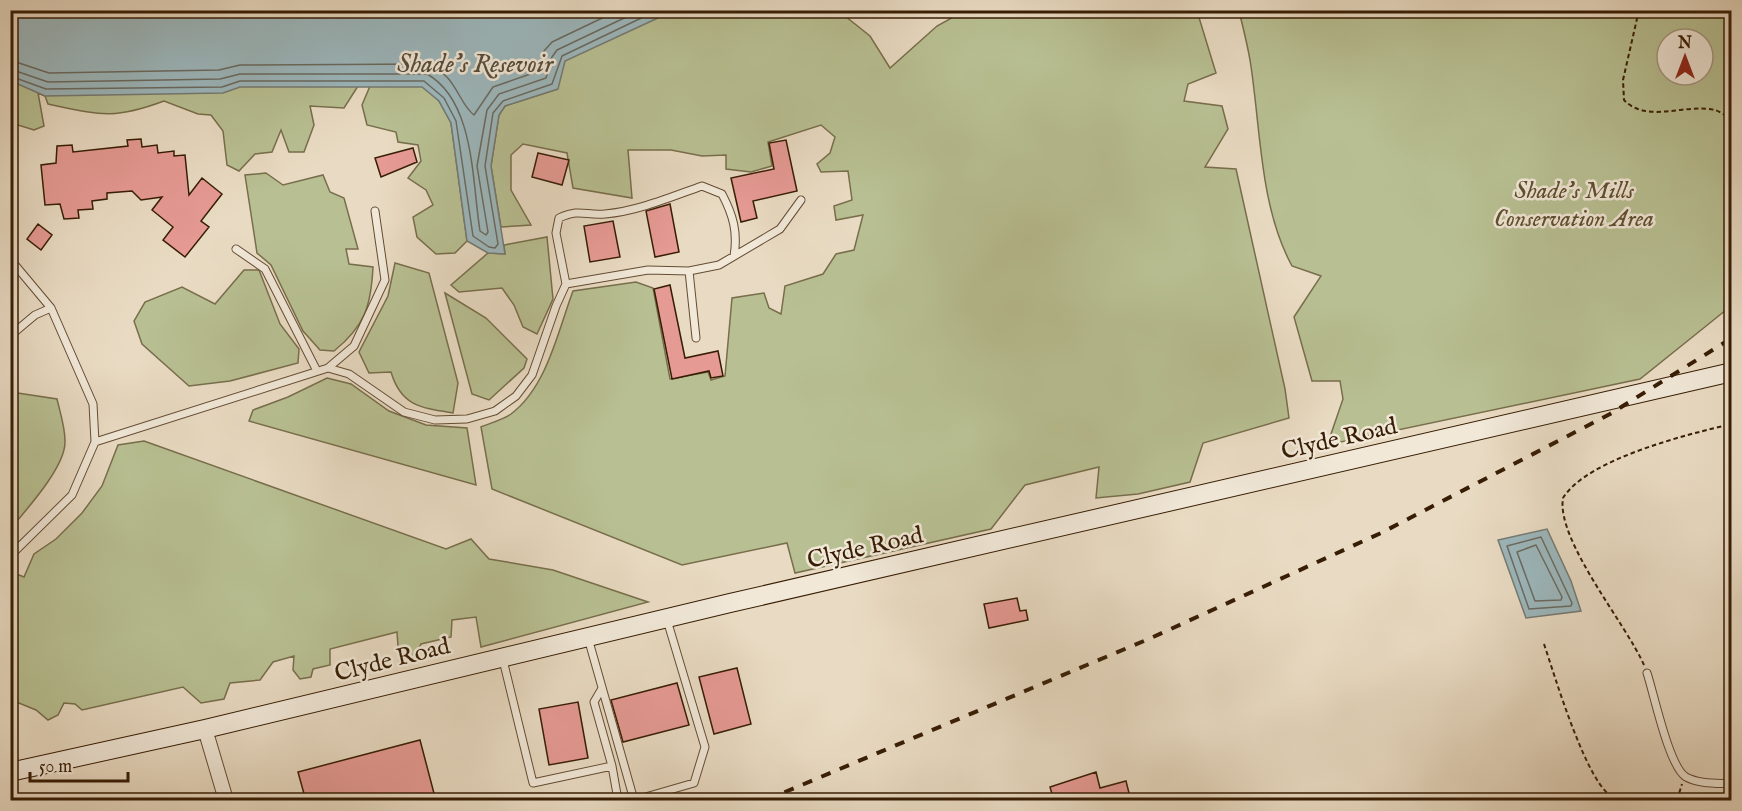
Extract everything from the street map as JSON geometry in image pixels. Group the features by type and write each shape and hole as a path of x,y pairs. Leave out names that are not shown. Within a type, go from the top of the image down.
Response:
{"main road":[{"name":"Clyde Road","path":"10,772 205,729 588,636 1731,372"}],"street":[{"path":"205,729 226,801"}],"lane":[{"path":"328,368 349,374 404,412 435,420 467,419 495,411 516,396 532,375 566,284 556,233 559,218 575,211 604,214 633,208 702,186 722,194 734,217 736,241 734,256"},
{"path":"566,284 648,270 688,271 719,265 780,229 801,200"},
{"path":"95,442 328,368 354,346 385,280 375,211"},
{"path":"237,249 265,269 317,371"},
{"path":"10,259 51,308 93,404 95,442 72,495 10,556"},
{"path":"688,271 696,338"},
{"path":"10,336 35,315 51,308"},
{"path":"588,636 601,690 634,801 694,783 705,747 666,618"},
{"path":"502,658 532,783 612,766"},
{"path":"1647,674 1676,765 1684,776 1697,781 1731,784"},
{"path":"601,690 594,702 612,766 618,801"}],"path":[{"path":"1639,10 1623,80 1624,100 1631,108 1648,112 1687,108 1717,110 1731,120"},
{"path":"1647,674 1572,539 1562,517 1563,498 1578,482 1647,446 1731,424"},
{"path":"1544,645 1590,769 1603,790 1616,799 1627,800 1679,794"},
{"path":"1677,801 1684,776"}],"green space":[{"path":"10,11 842,11 870,36 890,68 937,26 964,11 1197,11 1216,73 1188,84 1184,101 1222,106 1228,129 1205,167 1236,169 1285,389 1289,418 1203,443 1190,482 1138,494 1096,498 1099,467 1025,485 991,529 795,573 787,543 682,565 492,489 481,427 511,414 534,389 550,357 573,291 636,282 653,288 670,379 708,372 711,380 725,376 732,298 764,293 769,308 781,314 785,286 823,274 836,254 854,250 863,215 836,220 834,206 852,200 848,171 821,172 817,164 830,153 835,137 821,125 768,142 772,166 751,172 726,169 726,155 702,156 671,150 628,150 632,198 573,188 567,153 523,144 511,155 511,190 531,225 501,227 491,166 499,115 505,106 558,89 423,86 439,101 451,123 467,241 455,253 436,254 417,237 413,217 433,205 426,190 408,178 421,161 418,145 398,142 396,132 367,125 362,105 370,86 358,86 344,108 310,106 314,125 304,152 289,152 281,130 272,152 255,154 239,171 227,165 223,131 211,115 198,114 164,101 132,111 106,114 48,104 45,96 38,93 44,126 34,130 18,125 11,127"},
{"name":"Shade’s Mills Conservation Area","path":"1239,11 1731,11 1731,306 1640,379 1336,443 1331,434 1343,399 1340,381 1312,381 1294,317 1321,276 1292,266 1273,218 1263,166 1250,60"},
{"path":"266,173 283,185 323,175 330,192 344,198 358,249 346,249 349,264 373,267 368,304 364,314 353,333 334,351 320,350 303,331 271,265 257,253 245,175"},
{"path":"547,237 553,299 537,334 523,327 514,305 502,288 459,292 451,285 488,253 505,254 504,245"},
{"path":"395,263 429,273 458,383 453,413 422,407 407,399 400,392 391,372 369,373 359,352 388,296"},
{"path":"244,270 259,270 280,324 299,349 298,363 230,381 189,386 142,344 134,321 145,302 182,287 215,304"},
{"path":"445,293 486,318 527,359 524,368 489,400 472,394"},
{"path":"327,378 351,384 389,411 426,425 467,428 476,485 249,421 253,410 288,397"},
{"path":"11,392 57,399 65,441 64,451 53,475 11,528"},
{"path":"144,441 446,549 471,539 489,559 553,570 648,602 481,647 476,617 452,620 451,637 421,644 413,660 399,661 397,632 330,649 330,665 313,669 311,677 300,679 293,670 294,656 273,662 260,680 230,683 224,699 201,703 183,687 82,710 75,704 64,703 58,715 48,720 36,710 19,703 11,708 11,578 14,573 24,577 34,554 56,539 82,513 102,486 118,445"}],"water":[{"name":"Shade’s Resevoir","path":"10,11 673,11 565,61 558,89 505,106 499,115 491,166 505,254 488,253 467,241 451,123 439,101 422,87 240,87 223,93 45,96 11,81"},
{"path":"1547,529 1571,581 1581,611 1526,618 1498,540"}],"building":[{"path":"141,139 142,147 157,145 158,153 174,151 174,156 185,155 189,195 202,178 222,194 201,221 209,227 185,257 163,240 173,227 152,210 162,197 141,200 132,191 107,193 107,199 92,201 93,209 78,210 79,218 64,219 60,204 45,205 41,165 56,163 57,146 72,145 73,152 128,146 127,140"},
{"path":"786,140 797,191 753,201 757,218 741,222 731,178 774,169 769,143"},
{"path":"413,148 417,162 381,177 375,158"},
{"path":"538,153 569,160 562,185 532,177"},
{"path":"670,204 679,252 655,257 646,211"},
{"path":"613,221 620,257 590,262 584,226"},
{"path":"38,224 52,235 41,250 27,239"},
{"path":"670,285 685,358 718,351 723,376 711,378 709,371 672,379 654,289"},
{"path":"1017,598 1020,611 1026,610 1028,620 989,628 984,604"},
{"path":"737,668 751,724 714,734 699,677"},
{"path":"677,683 689,725 623,742 611,700"},
{"path":"578,702 588,758 549,765 539,709"},
{"path":"420,740 436,801 306,801 298,772"},
{"path":"1096,772 1100,788 1126,781 1131,801 1054,801 1050,787"}],"railway":[{"path":"766,800 1151,638 1381,533 1610,414 1732,338"}]}
